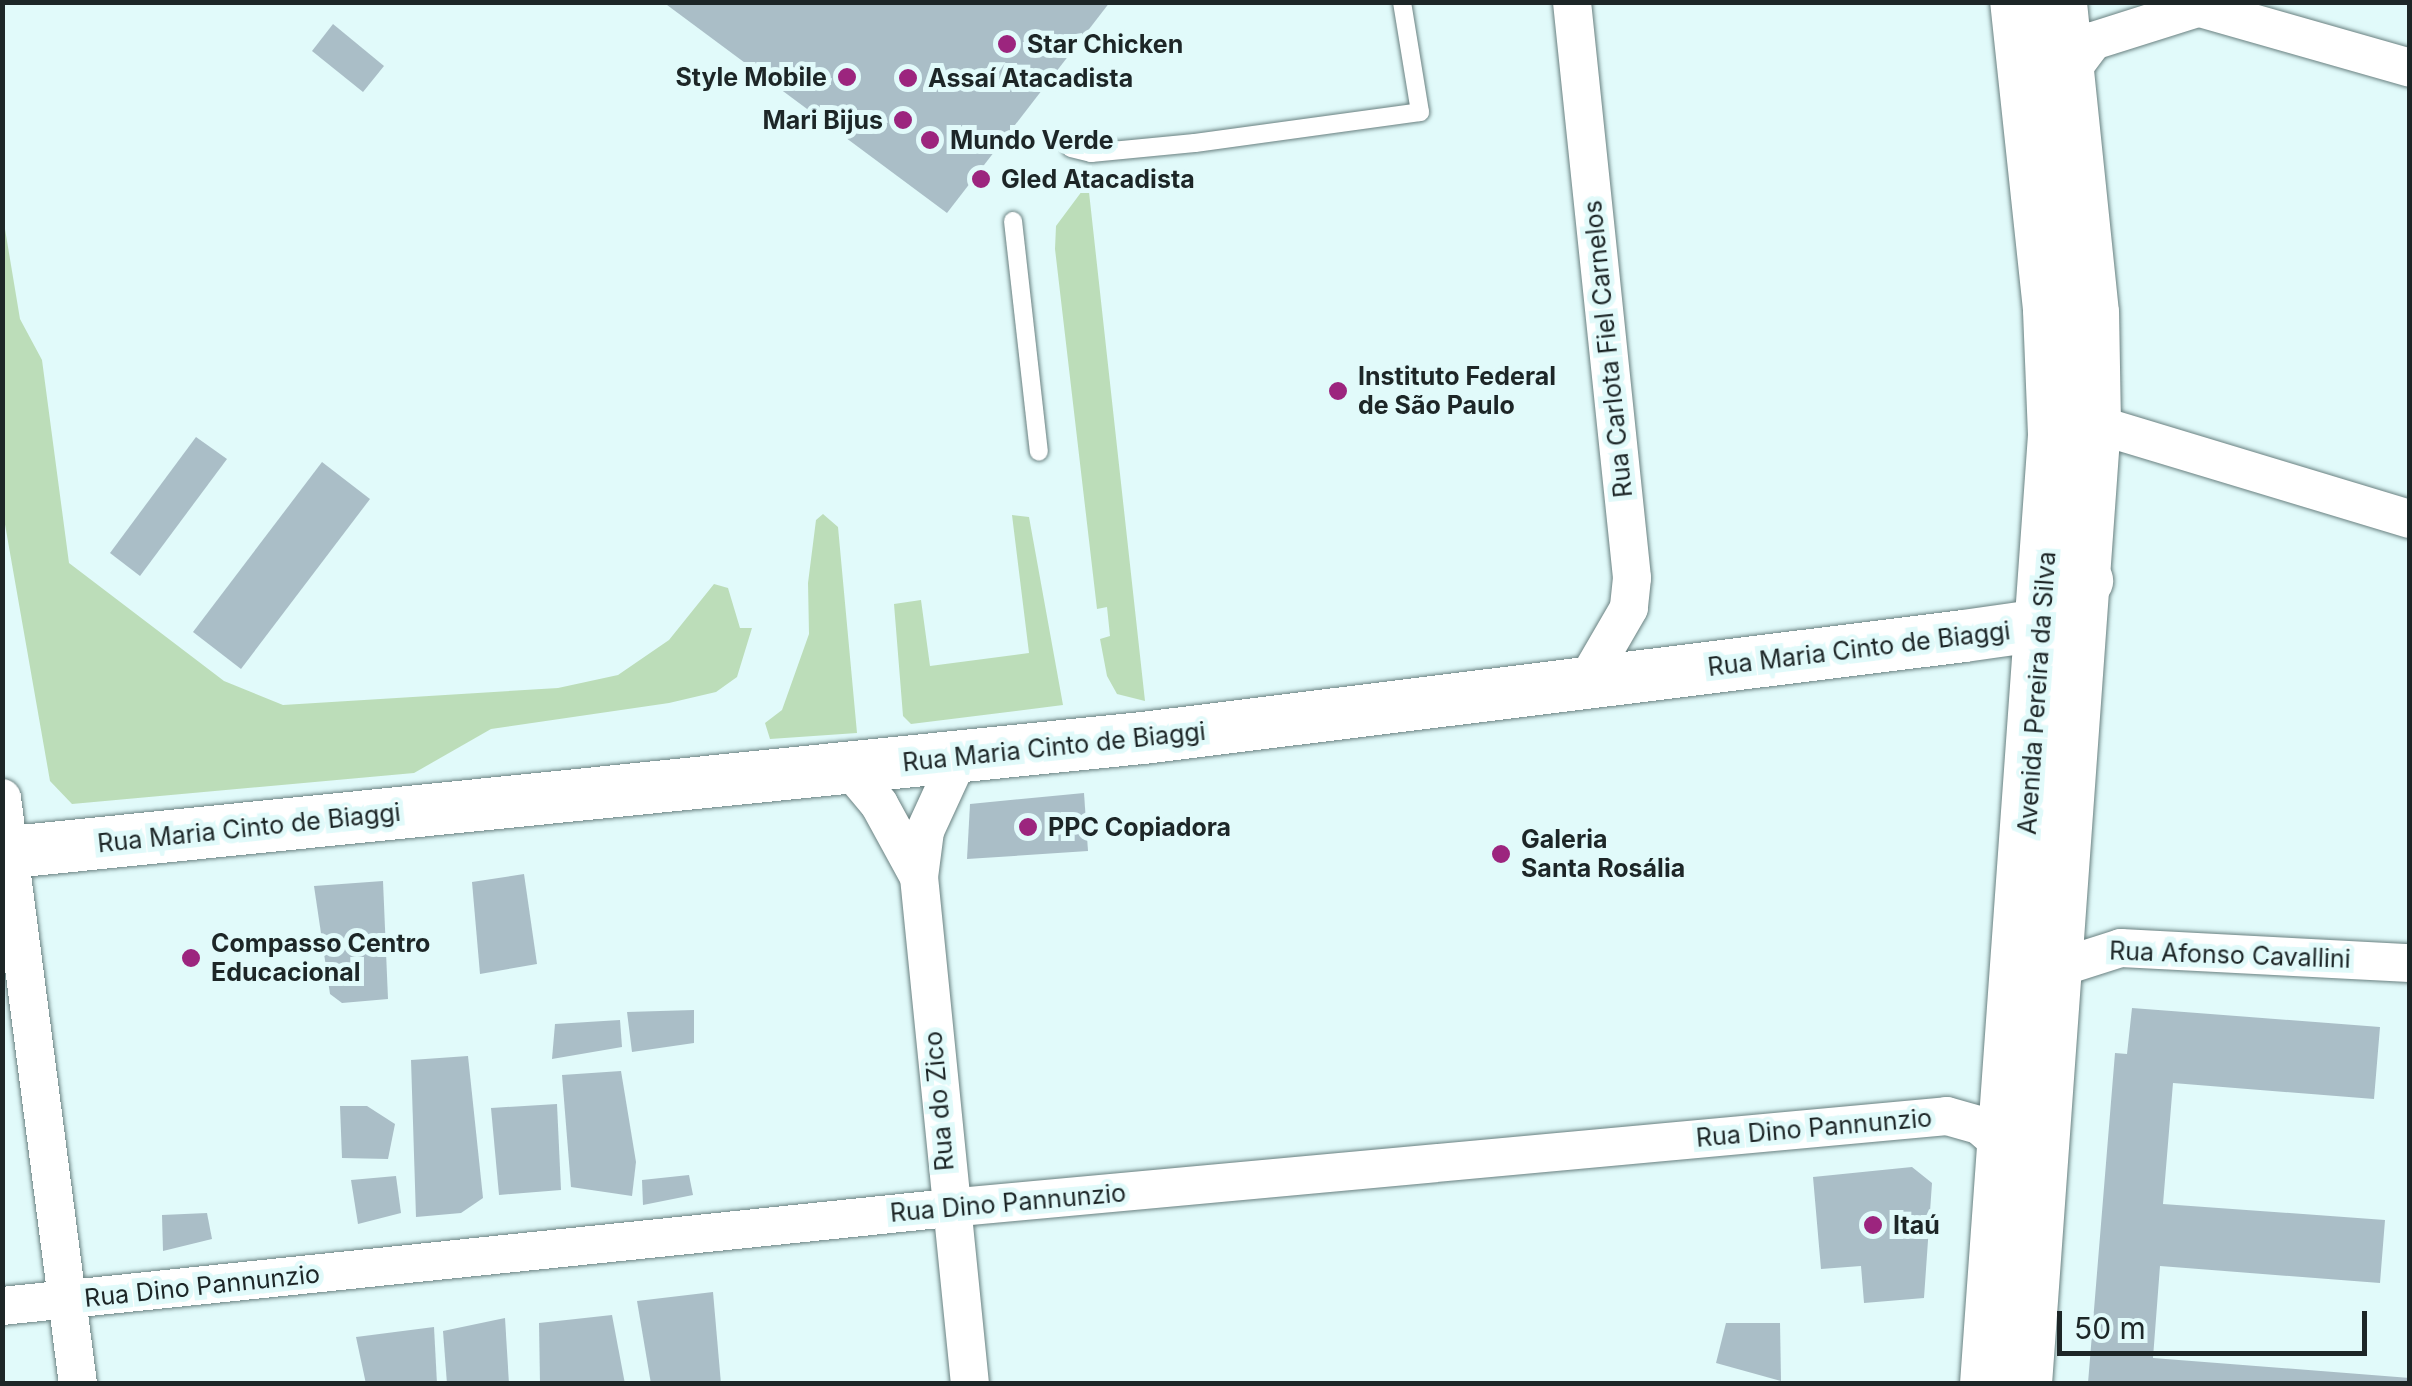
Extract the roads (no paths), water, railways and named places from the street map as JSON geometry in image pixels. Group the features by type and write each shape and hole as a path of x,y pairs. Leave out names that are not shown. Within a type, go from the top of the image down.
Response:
{"main road":[{"name":"Avenida Pereira da Silva","path":"1986,1384 2054,436 2050,327 2016,2"},
{"name":"Avenida Pereira da Silva","path":"2026,1384 2096,424 2093,313 2062,2"},
{"name":"Rua Maria Cinto de Biaggi","path":"6,853 959,757 1584,684 2041,625 2087,581"}],"street":[{"name":"Rua Carlota Fiel Carnelos","path":"1572,2 1632,578 1629,608 1584,684"},
{"path":"2069,73 2093,40 2188,5 2410,68"},
{"path":"2096,424 2410,519"},
{"name":"Rua do Zico","path":"959,757 925,831 919,877 948,1208 970,1384"},
{"name":"Rua do Zico","path":"849,768 878,804 919,877"},
{"path":"2,798 6,853 71,1299 78,1384"},
{"name":"Rua Afonso Cavallini","path":"2055,969 2096,951 2122,948 2410,963"},
{"name":"Rua Dino Pannunzio","path":"2,1306 948,1208 1947,1116 1979,1124 2004,1147"}],"lane":[{"path":"1071,148 1090,153 1195,143 1420,112 1402,2"},
{"path":"1012,221 1038,452"}],"place":[{"name":"Star Chicken","path":"1007,44"},
{"name":"Style Mobile","path":"847,77"},
{"name":"Assaí Atacadista","path":"908,78"},
{"name":"Mari Bijus","path":"903,120"},
{"name":"Mundo Verde","path":"930,140"},
{"name":"Gled Atacadista","path":"981,179"},
{"name":"Instituto Federal de São Paulo","path":"1338,391"},
{"name":"PPC Copiadora","path":"1028,827"},
{"name":"Galeria Santa Rosália","path":"1501,854"},
{"name":"Compasso Centro Educacional","path":"191,958"},
{"name":"Itaú","path":"1873,1225"}]}
